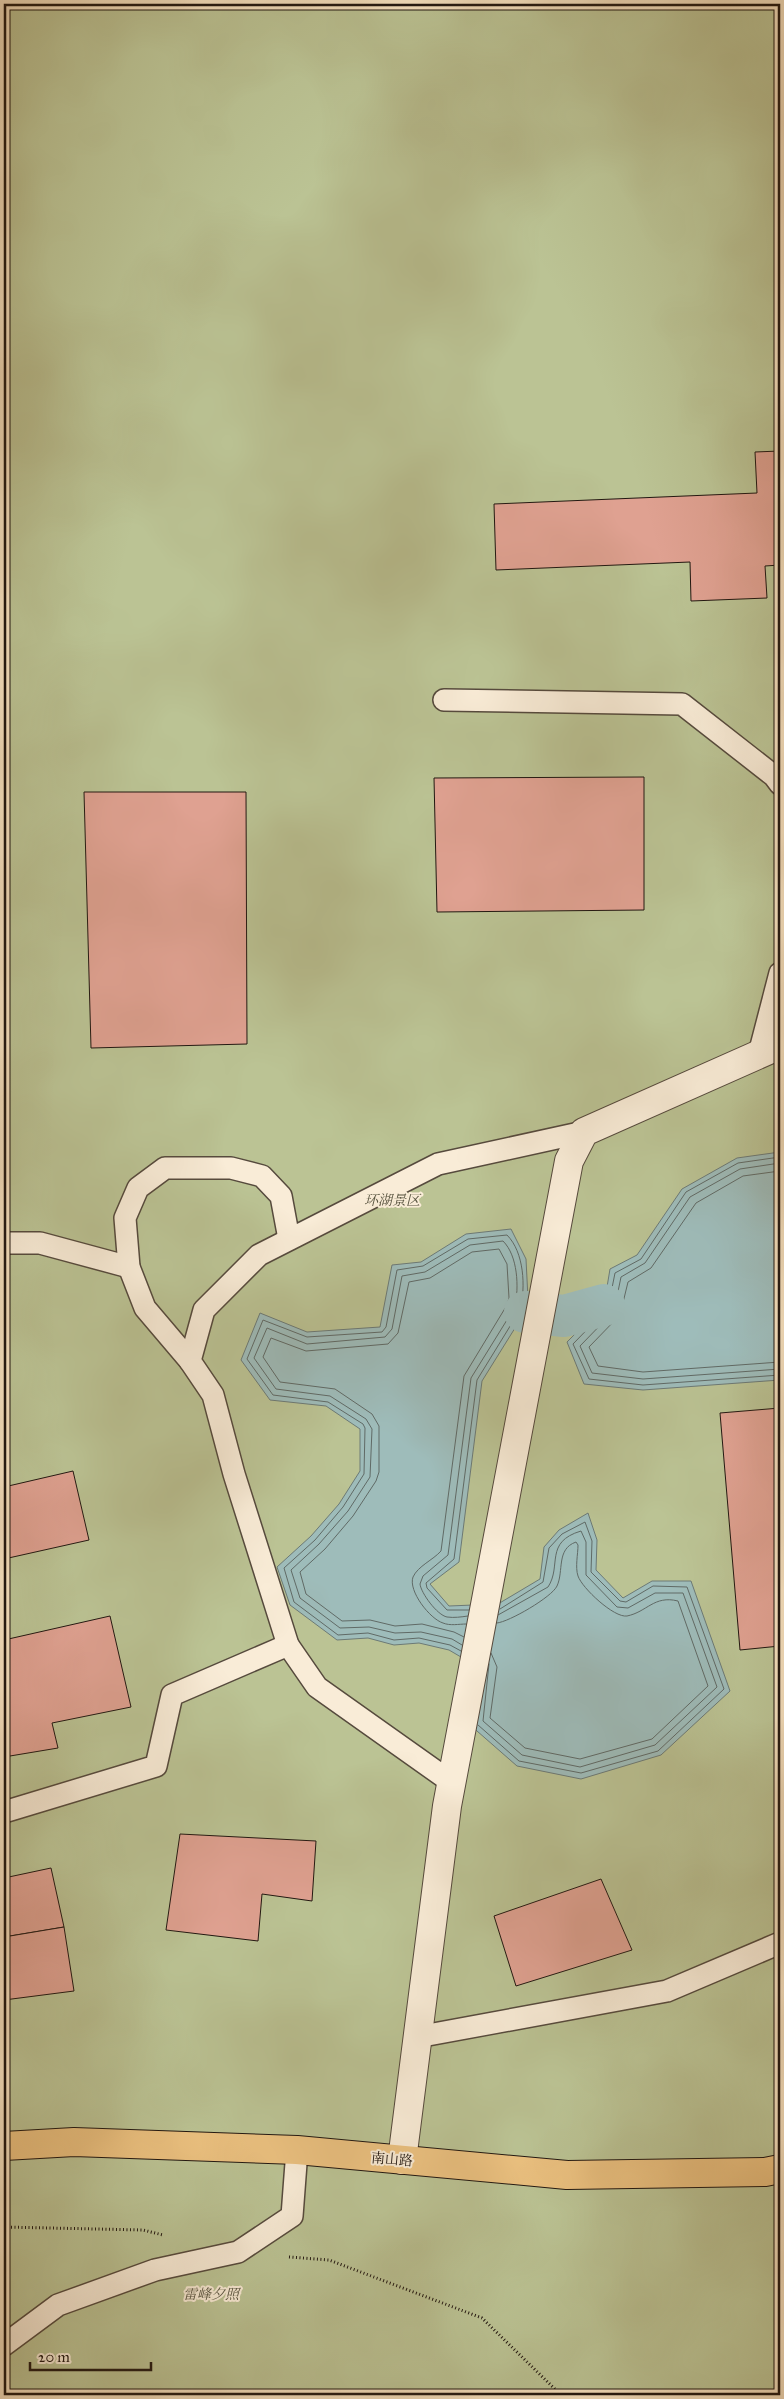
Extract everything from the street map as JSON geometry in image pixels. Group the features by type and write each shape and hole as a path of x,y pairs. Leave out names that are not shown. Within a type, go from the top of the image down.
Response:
{"main road":[{"name":"南山路","path":"4,2146 74,2142 297,2150 567,2175 765,2172 780,2169"}],"street":[{"path":"402,2160 451,1782 569,1161 584,1132 770,1050"}],"lane":[{"path":"444,700 682,704 767,770 780,784"},
{"path":"770,1050 780,973"},
{"path":"190,1361 204,1310 259,1254 438,1164 584,1132"},
{"path":"289,1239 281,1196 262,1176 231,1168 165,1168 138,1188 125,1218 129,1267 146,1308 190,1361 213,1395 234,1474 288,1645 317,1687 451,1782"},
{"path":"4,1243 40,1244 129,1267"},
{"path":"4,1812 156,1766 172,1695 288,1645"},
{"path":"417,2037 667,1991 780,1943"},
{"path":"4,2345 58,2305 155,2270 238,2252 292,2216 297,2150"}],"path":[{"path":"4,2228 143,2230 172,2237"},
{"path":"238,2252 329,2260 482,2318 561,2395"}],"green space":[{"name":"环湖景区","path":"4,4 780,4 780,2395 4,2395"}],"water":[{"path":"780,1152 780,1380 643,1390 584,1384 567,1342 604,1305 610,1269 637,1255 682,1189 737,1158"},
{"path":"511,1229 526,1259 528,1299 525,1312 482,1381 459,1562 430,1584 449,1606 498,1604 540,1579 544,1547 559,1530 588,1513 597,1540 596,1570 623,1598 652,1581 691,1581 730,1691 661,1755 581,1779 517,1766 469,1724 478,1667 449,1650 419,1643 394,1645 368,1638 337,1640 290,1605 277,1567 311,1536 339,1504 360,1471 360,1429 326,1406 270,1400 241,1360 260,1313 307,1332 380,1327 392,1265 421,1262 466,1234"}],"building":[{"path":"780,451 780,565 765,566 767,598 691,601 690,562 496,570 494,504 757,493 755,452"},
{"path":"644,777 644,910 437,912 434,778"},
{"path":"84,792 246,792 247,1044 91,1048"},
{"path":"780,1408 780,1646 740,1650 720,1413"},
{"path":"73,1471 89,1540 4,1559 4,1487"},
{"path":"110,1616 131,1707 52,1723 58,1748 4,1757 4,1640"},
{"path":"180,1834 316,1841 312,1901 262,1894 258,1941 166,1930"},
{"path":"51,1868 64,1927 4,1937 4,1878"},
{"path":"601,1879 632,1950 516,1986 494,1916"},
{"path":"64,1927 74,1991 4,2000 4,1937"}],"waterway":[{"path":"525,1312 564,1316 604,1305"}],"park label":[{"name":"雷峰夕照","path":"211,2294"}]}
